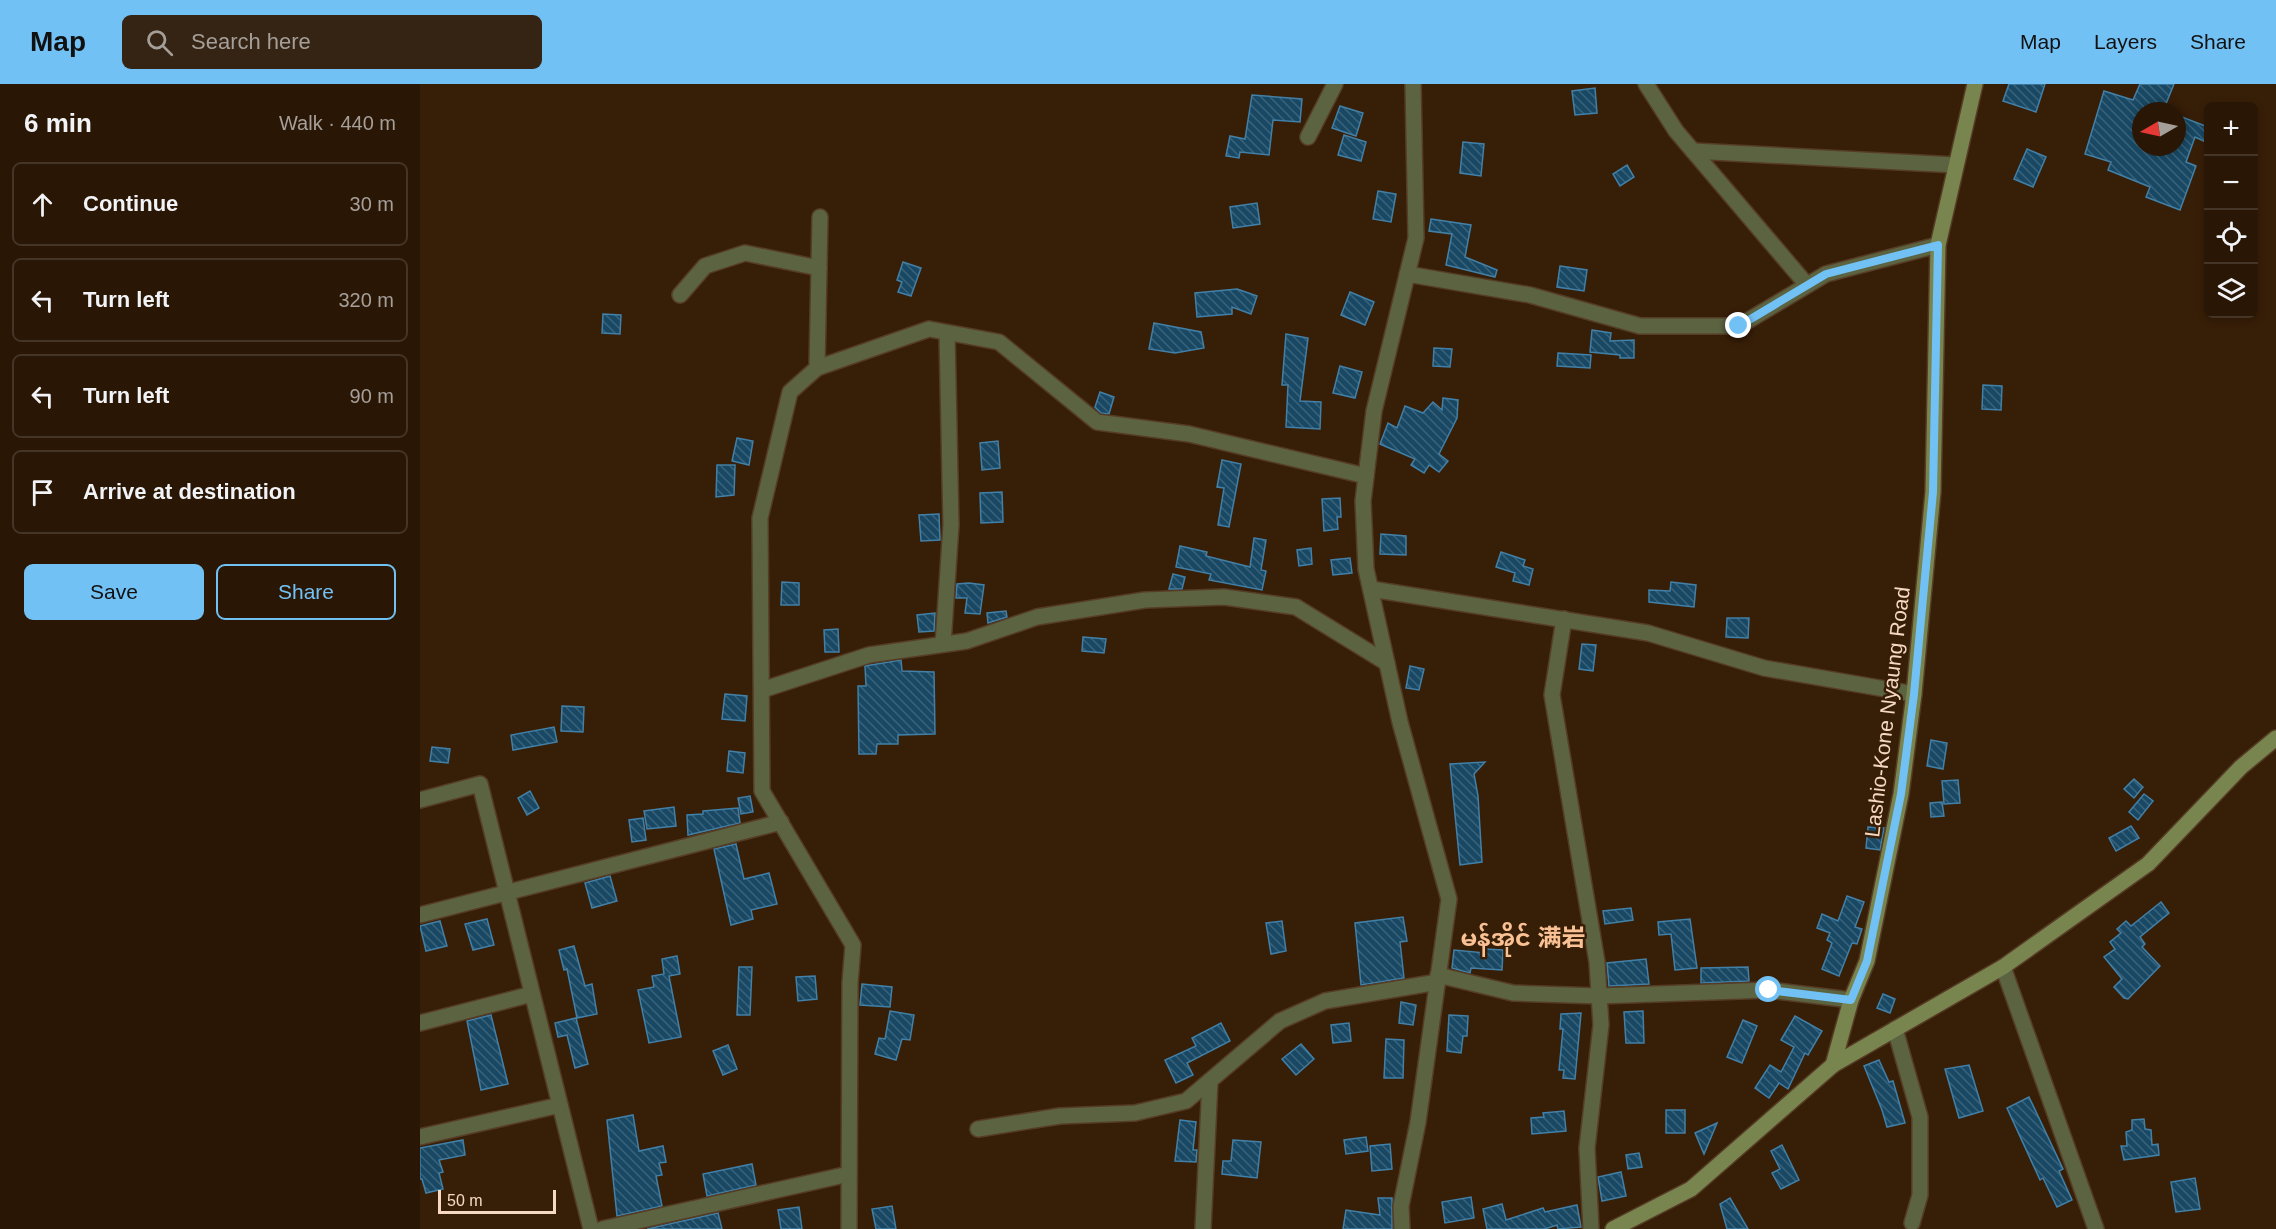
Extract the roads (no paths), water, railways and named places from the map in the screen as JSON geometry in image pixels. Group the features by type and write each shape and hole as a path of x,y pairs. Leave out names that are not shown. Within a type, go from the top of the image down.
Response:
{"main road":[{"name":"Lashio-Kone Nyaung Road","path":"1833,1065 1851,1000 1867,961 1901,794 1914,694 1933,492 1938,245 1975,84"},
{"path":"1613,1229 1692,1189 1833,1065 2003,967 2148,864 2241,767 2276,738"}],"street":[{"path":"1308,137 1335,84"},
{"path":"1402,1229 1401,1206 1418,1122 1449,899 1400,722 1366,569 1363,501 1374,411 1416,238 1413,84"},
{"path":"1646,84 1676,130 1807,285"},
{"path":"1693,151 1956,165"},
{"path":"817,368 820,217"},
{"path":"1407,274 1530,295 1640,326 1739,326 1826,274 1938,245"},
{"path":"680,295 705,266 745,253 819,268"},
{"path":"849,1229 850,984 853,945 762,791 760,518 790,392 817,368 929,329 999,342 1097,422 1189,434 1366,476"},
{"path":"943,644 951,525 947,333"},
{"path":"1371,589 1648,633 1764,668 1914,694"},
{"path":"762,690 869,656 967,641 1037,617 1145,600 1224,597 1296,607 1387,663"},
{"path":"1564,619 1552,694 1597,962 1602,1025 1587,1148 1591,1229"},
{"path":"420,800 480,784 591,1229"},
{"path":"420,915 781,822"},
{"path":"2003,967 2096,1229"},
{"path":"978,1130 1060,1116 1135,1113 1186,1101 1280,1021 1325,1000 1438,979 1513,993 1599,996 1769,990 1851,1000"},
{"path":"420,1023 532,994"},
{"path":"1895,1029 1920,1117 1920,1195 1912,1223"},
{"path":"1203,1229 1210,1081"},
{"path":"420,1137 560,1105"},
{"path":"602,1229 849,1174"}],"district":[{"name":"မန်အိုင် 满岩","path":"1523,937"}]}
